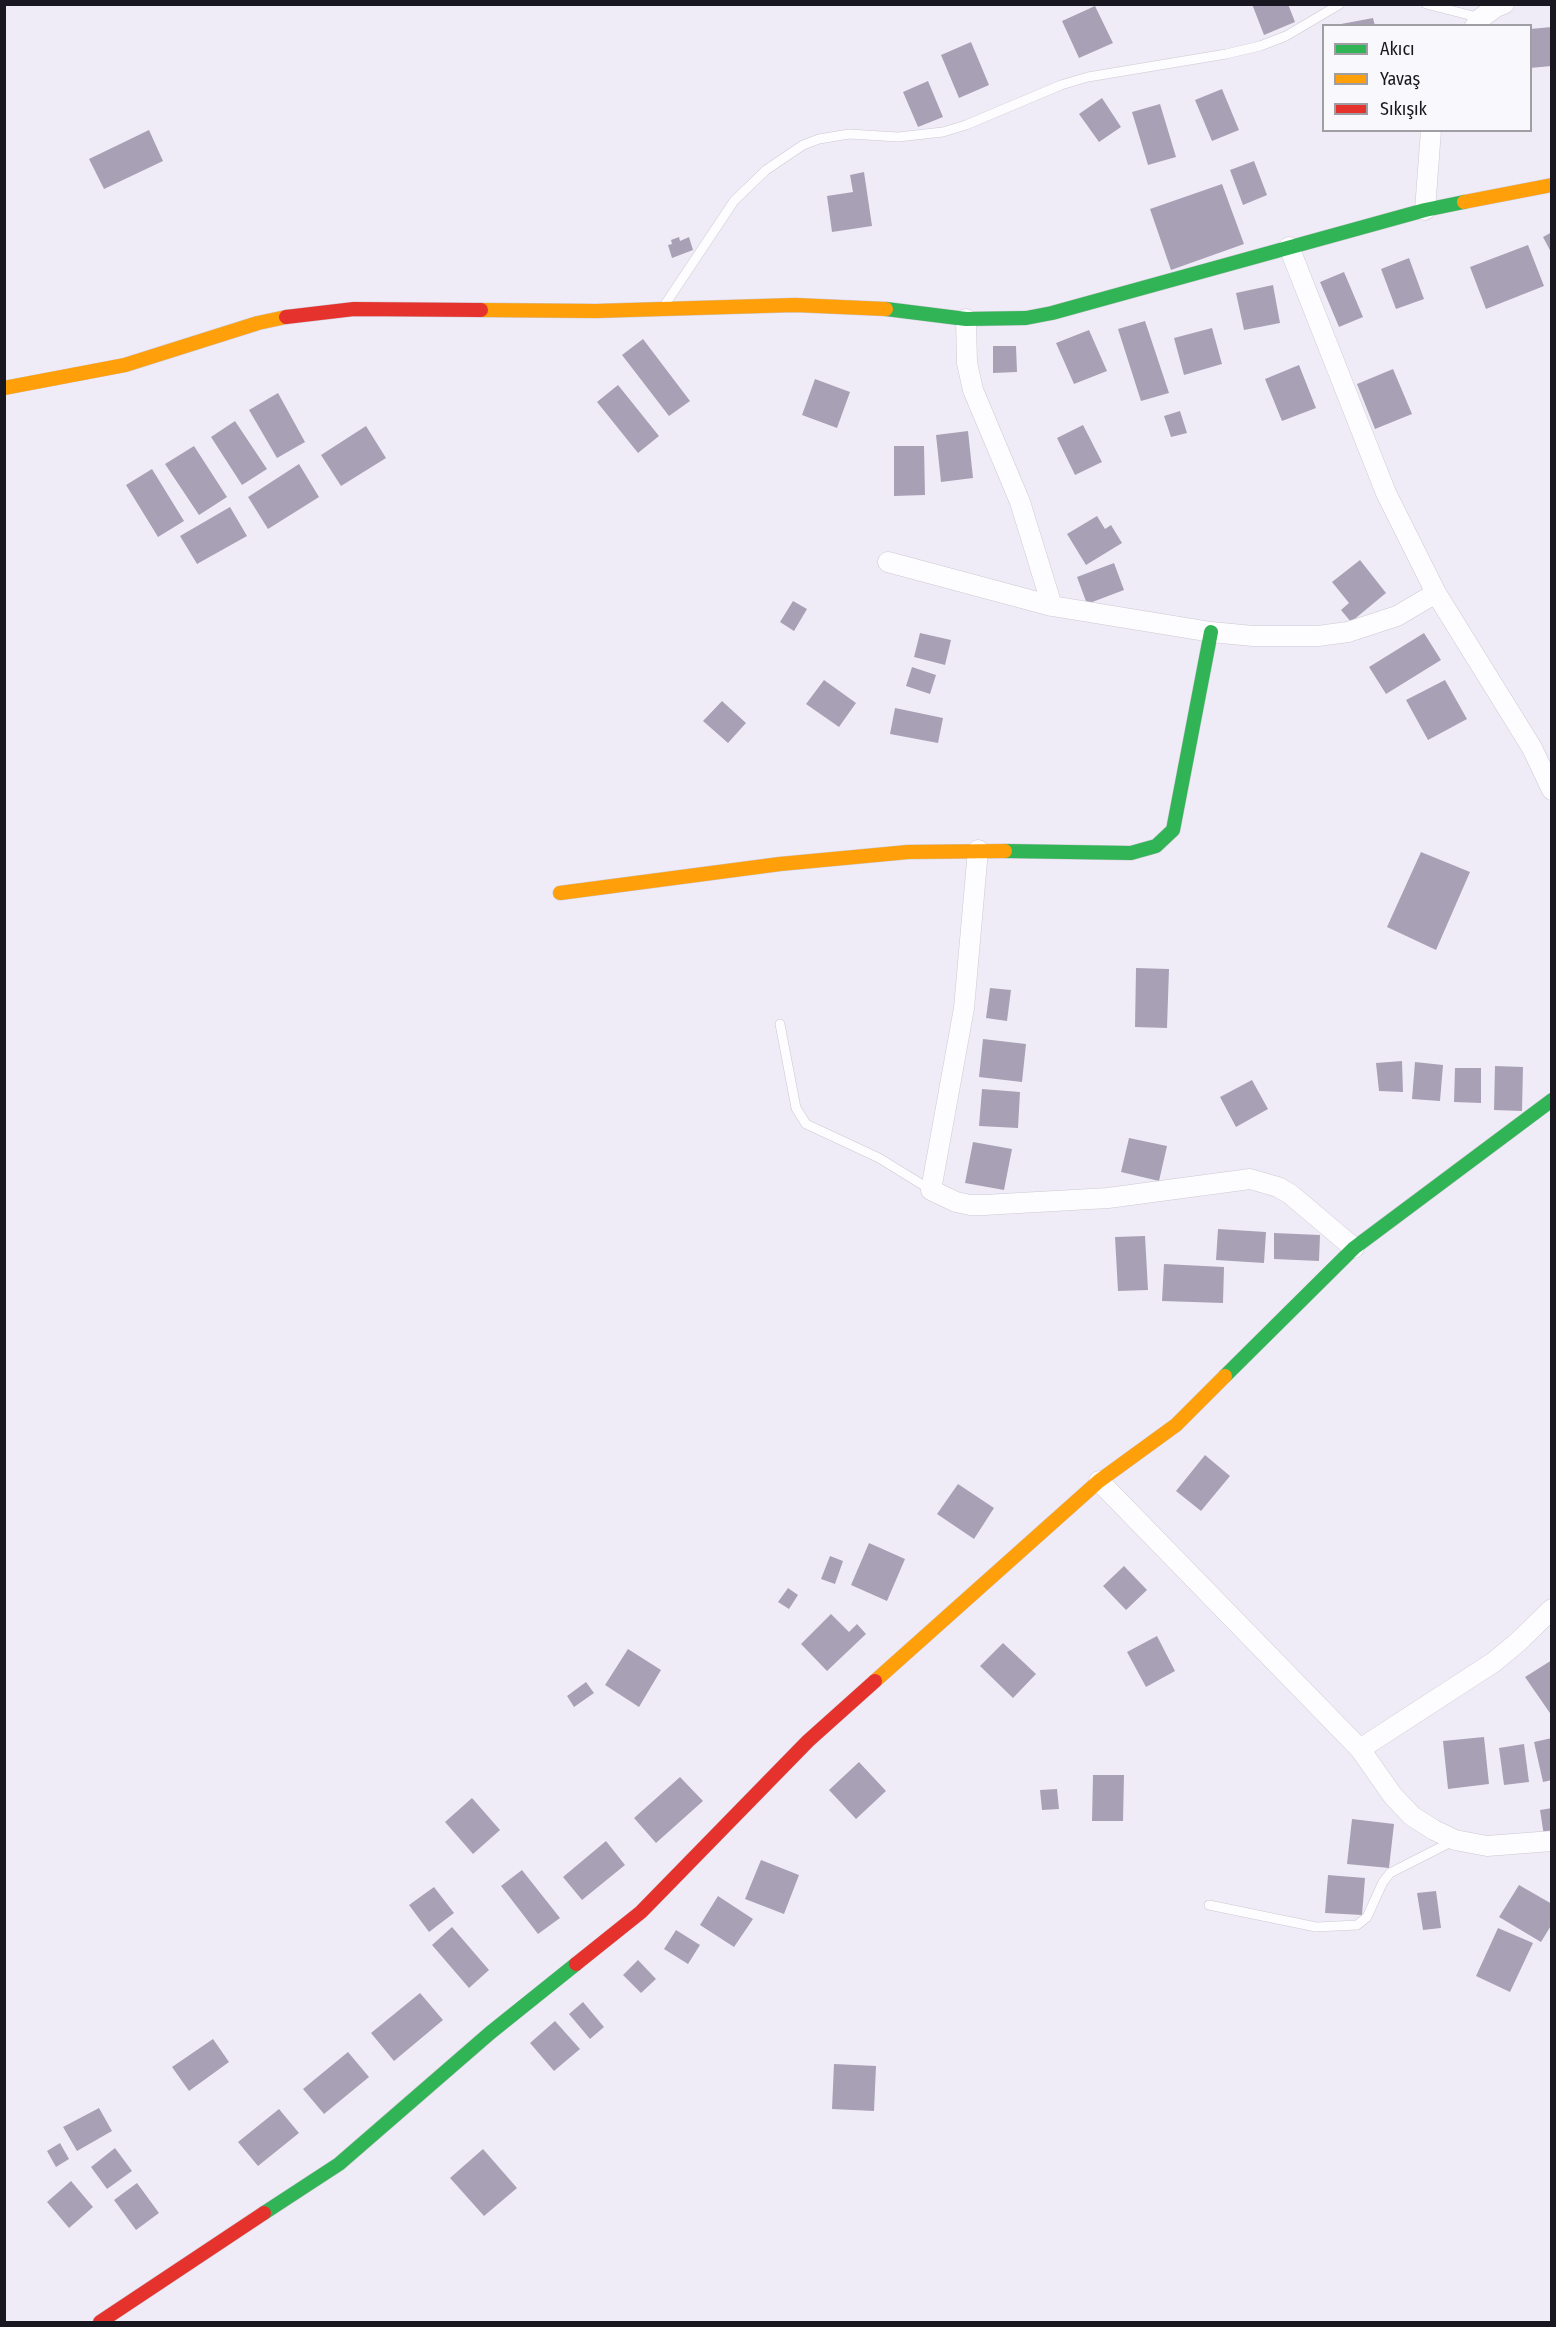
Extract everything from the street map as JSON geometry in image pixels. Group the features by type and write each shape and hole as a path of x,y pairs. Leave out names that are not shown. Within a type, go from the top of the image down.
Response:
{"street":[{"path":"1478,22 1496,7 1504,4"},
{"path":"1425,210 1431,132"},
{"path":"4,388 125,365 258,323 354,309 596,311 795,305 903,310 966,320 1006,320 1052,313 1425,210 1551,185"},
{"path":"1289,247 1386,493 1436,593 1532,748 1551,790"},
{"path":"966,320 967,363 973,390 1020,502 1052,606"},
{"path":"888,562 1052,606 1211,632 1287,637 1348,632 1396,616 1436,593"},
{"path":"560,892 838,858 908,852 978,850 1131,853 1144,851 1166,838 1173,830 1211,632"},
{"path":"978,850 964,1008 932,1190 956,1202 977,1205 1108,1198 1250,1179 1278,1187 1290,1194 1354,1248"},
{"path":"100,2322 339,2164 490,2033 641,1912 807,1741 1099,1481 1176,1425 1354,1248 1551,1100"},
{"path":"1099,1481 1360,1749 1394,1796 1412,1816 1455,1840 1487,1846 1551,1840"},
{"path":"1360,1749 1494,1662 1551,1609"}],"lane":[{"path":"663,309 734,201 766,171 803,145 819,139 849,134 898,137 943,132 966,125 1060,85 1089,77 1226,54 1260,46 1286,36 1340,4"},
{"path":"1426,4 1478,22"},
{"path":"780,1024 796,1108 806,1124 879,1158 932,1190"},
{"path":"1209,1905 1316,1927 1357,1925 1367,1917 1383,1882 1390,1873 1455,1840"}],"building":[{"path":"1252,4 1288,4 1295,22 1264,35"},
{"path":"1095,6 1113,43 1079,58 1062,21"},
{"path":"1373,18 1374,24 1341,24"},
{"path":"1552,27 1552,66 1532,68 1532,29"},
{"path":"971,42 989,85 959,98 941,55"},
{"path":"928,81 943,117 918,127 903,92"},
{"path":"1222,89 1239,130 1212,141 1195,100"},
{"path":"1102,98 1121,127 1099,142 1079,114"},
{"path":"1160,104 1176,157 1148,165 1132,112"},
{"path":"149,130 163,161 104,189 89,159"},
{"path":"1254,161 1267,195 1243,205 1230,170"},
{"path":"864,172 872,226 832,232 827,196 853,192 850,175"},
{"path":"1222,184 1244,244 1171,270 1150,209"},
{"path":"1552,232 1552,254 1543,237"},
{"path":"679,237 680,241 689,237 693,250 672,258 668,245 672,244 671,240"},
{"path":"1528,245 1544,286 1486,309 1470,267"},
{"path":"1409,258 1424,299 1396,309 1381,269"},
{"path":"1344,272 1363,317 1339,327 1320,282"},
{"path":"1273,285 1280,323 1244,330 1236,293"},
{"path":"1145,321 1169,393 1141,401 1118,329"},
{"path":"1212,328 1222,364 1184,375 1174,338"},
{"path":"1089,330 1107,371 1074,384 1056,343"},
{"path":"643,339 690,401 669,416 622,355"},
{"path":"993,346 1016,346 1017,372 993,373"},
{"path":"1299,365 1316,408 1282,421 1265,379"},
{"path":"1393,369 1412,414 1375,429 1357,384"},
{"path":"815,379 850,392 837,428 802,415"},
{"path":"618,385 659,436 638,453 597,402"},
{"path":"278,393 305,442 277,458 249,410"},
{"path":"1180,411 1187,433 1171,437 1164,416"},
{"path":"235,421 267,469 242,485 211,437"},
{"path":"1083,425 1102,462 1075,475 1057,438"},
{"path":"366,426 386,458 341,486 321,455"},
{"path":"968,431 973,478 941,482 936,435"},
{"path":"194,446 227,497 199,515 165,464"},
{"path":"894,446 924,446 925,495 894,496"},
{"path":"299,464 319,497 268,529 248,497"},
{"path":"152,469 184,521 158,537 126,485"},
{"path":"230,507 247,536 197,564 180,536"},
{"path":"1097,516 1105,529 1111,525 1122,543 1086,565 1067,534"},
{"path":"1360,560 1386,593 1351,622 1341,610 1349,603 1332,582"},
{"path":"1114,563 1124,590 1087,604 1077,577"},
{"path":"793,601 807,609 794,631 780,622"},
{"path":"920,633 951,640 945,665 914,657"},
{"path":"1424,633 1441,660 1386,694 1369,667"},
{"path":"912,667 936,675 930,694 906,686"},
{"path":"824,680 856,703 839,727 806,704"},
{"path":"1445,680 1467,719 1428,740 1406,700"},
{"path":"722,701 746,723 728,743 703,721"},
{"path":"895,708 943,718 938,743 890,734"},
{"path":"1421,852 1470,872 1436,950 1387,927"},
{"path":"1136,968 1169,969 1167,1028 1135,1027"},
{"path":"990,988 1011,990 1007,1021 986,1018"},
{"path":"983,1039 1026,1044 1022,1082 979,1077"},
{"path":"1402,1061 1403,1092 1379,1091 1376,1063"},
{"path":"1415,1062 1443,1065 1440,1101 1412,1099"},
{"path":"1495,1066 1523,1067 1522,1111 1494,1110"},
{"path":"1455,1068 1481,1068 1481,1103 1454,1102"},
{"path":"1252,1080 1268,1109 1236,1127 1220,1097"},
{"path":"982,1089 1020,1092 1018,1128 979,1126"},
{"path":"1129,1138 1167,1146 1159,1181 1121,1172"},
{"path":"973,1142 1012,1149 1004,1190 965,1183"},
{"path":"1218,1229 1266,1232 1264,1263 1216,1260"},
{"path":"1274,1233 1320,1235 1319,1261 1274,1259"},
{"path":"1145,1236 1148,1290 1118,1291 1115,1237"},
{"path":"1164,1264 1224,1267 1223,1303 1162,1301"},
{"path":"1205,1455 1230,1476 1201,1511 1176,1491"},
{"path":"958,1484 994,1508 974,1539 937,1514"},
{"path":"869,1543 905,1559 887,1601 851,1585"},
{"path":"830,1556 843,1561 835,1584 821,1579"},
{"path":"1124,1566 1147,1590 1126,1610 1103,1586"},
{"path":"788,1588 798,1595 789,1609 778,1602"},
{"path":"831,1614 849,1632 857,1624 866,1634 827,1671 801,1644"},
{"path":"1157,1636 1175,1671 1146,1687 1127,1652"},
{"path":"1003,1643 1036,1674 1013,1698 980,1666"},
{"path":"628,1649 661,1670 639,1707 605,1685"},
{"path":"1552,1660 1552,1716 1525,1677"},
{"path":"586,1682 594,1693 574,1707 567,1696"},
{"path":"1484,1737 1489,1784 1448,1789 1443,1741"},
{"path":"1552,1738 1552,1780 1543,1782 1534,1742"},
{"path":"1524,1744 1529,1782 1504,1785 1499,1748"},
{"path":"859,1762 886,1791 856,1819 829,1790"},
{"path":"1093,1775 1124,1775 1123,1821 1092,1821"},
{"path":"680,1777 703,1801 656,1843 634,1818"},
{"path":"1057,1789 1059,1809 1042,1810 1040,1790"},
{"path":"472,1798 500,1830 473,1854 445,1822"},
{"path":"1552,1808 1552,1835 1544,1836 1540,1810"},
{"path":"1352,1819 1394,1824 1389,1868 1347,1864"},
{"path":"606,1841 625,1865 582,1900 563,1877"},
{"path":"761,1860 799,1875 784,1914 745,1899"},
{"path":"522,1870 560,1918 538,1934 501,1886"},
{"path":"1328,1875 1365,1878 1362,1915 1325,1913"},
{"path":"1519,1885 1552,1904 1552,1924 1541,1942 1499,1917"},
{"path":"434,1887 454,1913 429,1932 409,1905"},
{"path":"1436,1891 1441,1928 1423,1930 1417,1893"},
{"path":"718,1896 753,1919 734,1947 700,1925"},
{"path":"452,1927 489,1970 469,1988 432,1945"},
{"path":"1498,1928 1533,1943 1510,1992 1476,1976"},
{"path":"676,1930 700,1945 688,1964 664,1949"},
{"path":"638,1960 656,1979 641,1993 623,1975"},
{"path":"420,1993 443,2020 394,2061 371,2033"},
{"path":"583,2002 604,2027 590,2039 569,2014"},
{"path":"555,2021 580,2049 554,2071 530,2043"},
{"path":"213,2039 229,2062 189,2091 172,2067"},
{"path":"348,2052 369,2077 324,2114 303,2089"},
{"path":"834,2064 876,2066 874,2111 832,2109"},
{"path":"99,2108 112,2131 77,2151 63,2127"},
{"path":"279,2109 299,2133 258,2166 238,2142"},
{"path":"60,2143 69,2159 56,2167 47,2151"},
{"path":"115,2148 132,2171 107,2189 91,2167"},
{"path":"483,2149 517,2188 484,2216 450,2178"},
{"path":"71,2181 93,2207 69,2228 47,2202"},
{"path":"137,2183 159,2213 136,2230 114,2200"}],"traffic: fast":[{"path":"886,309 966,319 1026,318 1052,313 1425,210 1464,202"},
{"path":"1005,851 1131,853 1156,846 1173,830 1211,632"},
{"path":"1225,1376 1354,1248 1552,1100"},
{"path":"264,2213 339,2164 490,2033 576,1964"}],"traffic: slow":[{"path":"1464,202 1552,185"},
{"path":"481,310 596,311 795,305 886,309"},
{"path":"4,388 125,365 258,323 286,317"},
{"path":"560,893 780,864 908,852 1005,851"},
{"path":"875,1681 1099,1481 1176,1425 1225,1376"}],"traffic: jam":[{"path":"286,317 354,309 481,310"},
{"path":"576,1964 641,1912 808,1741 875,1681"},
{"path":"100,2322 264,2213"}]}
